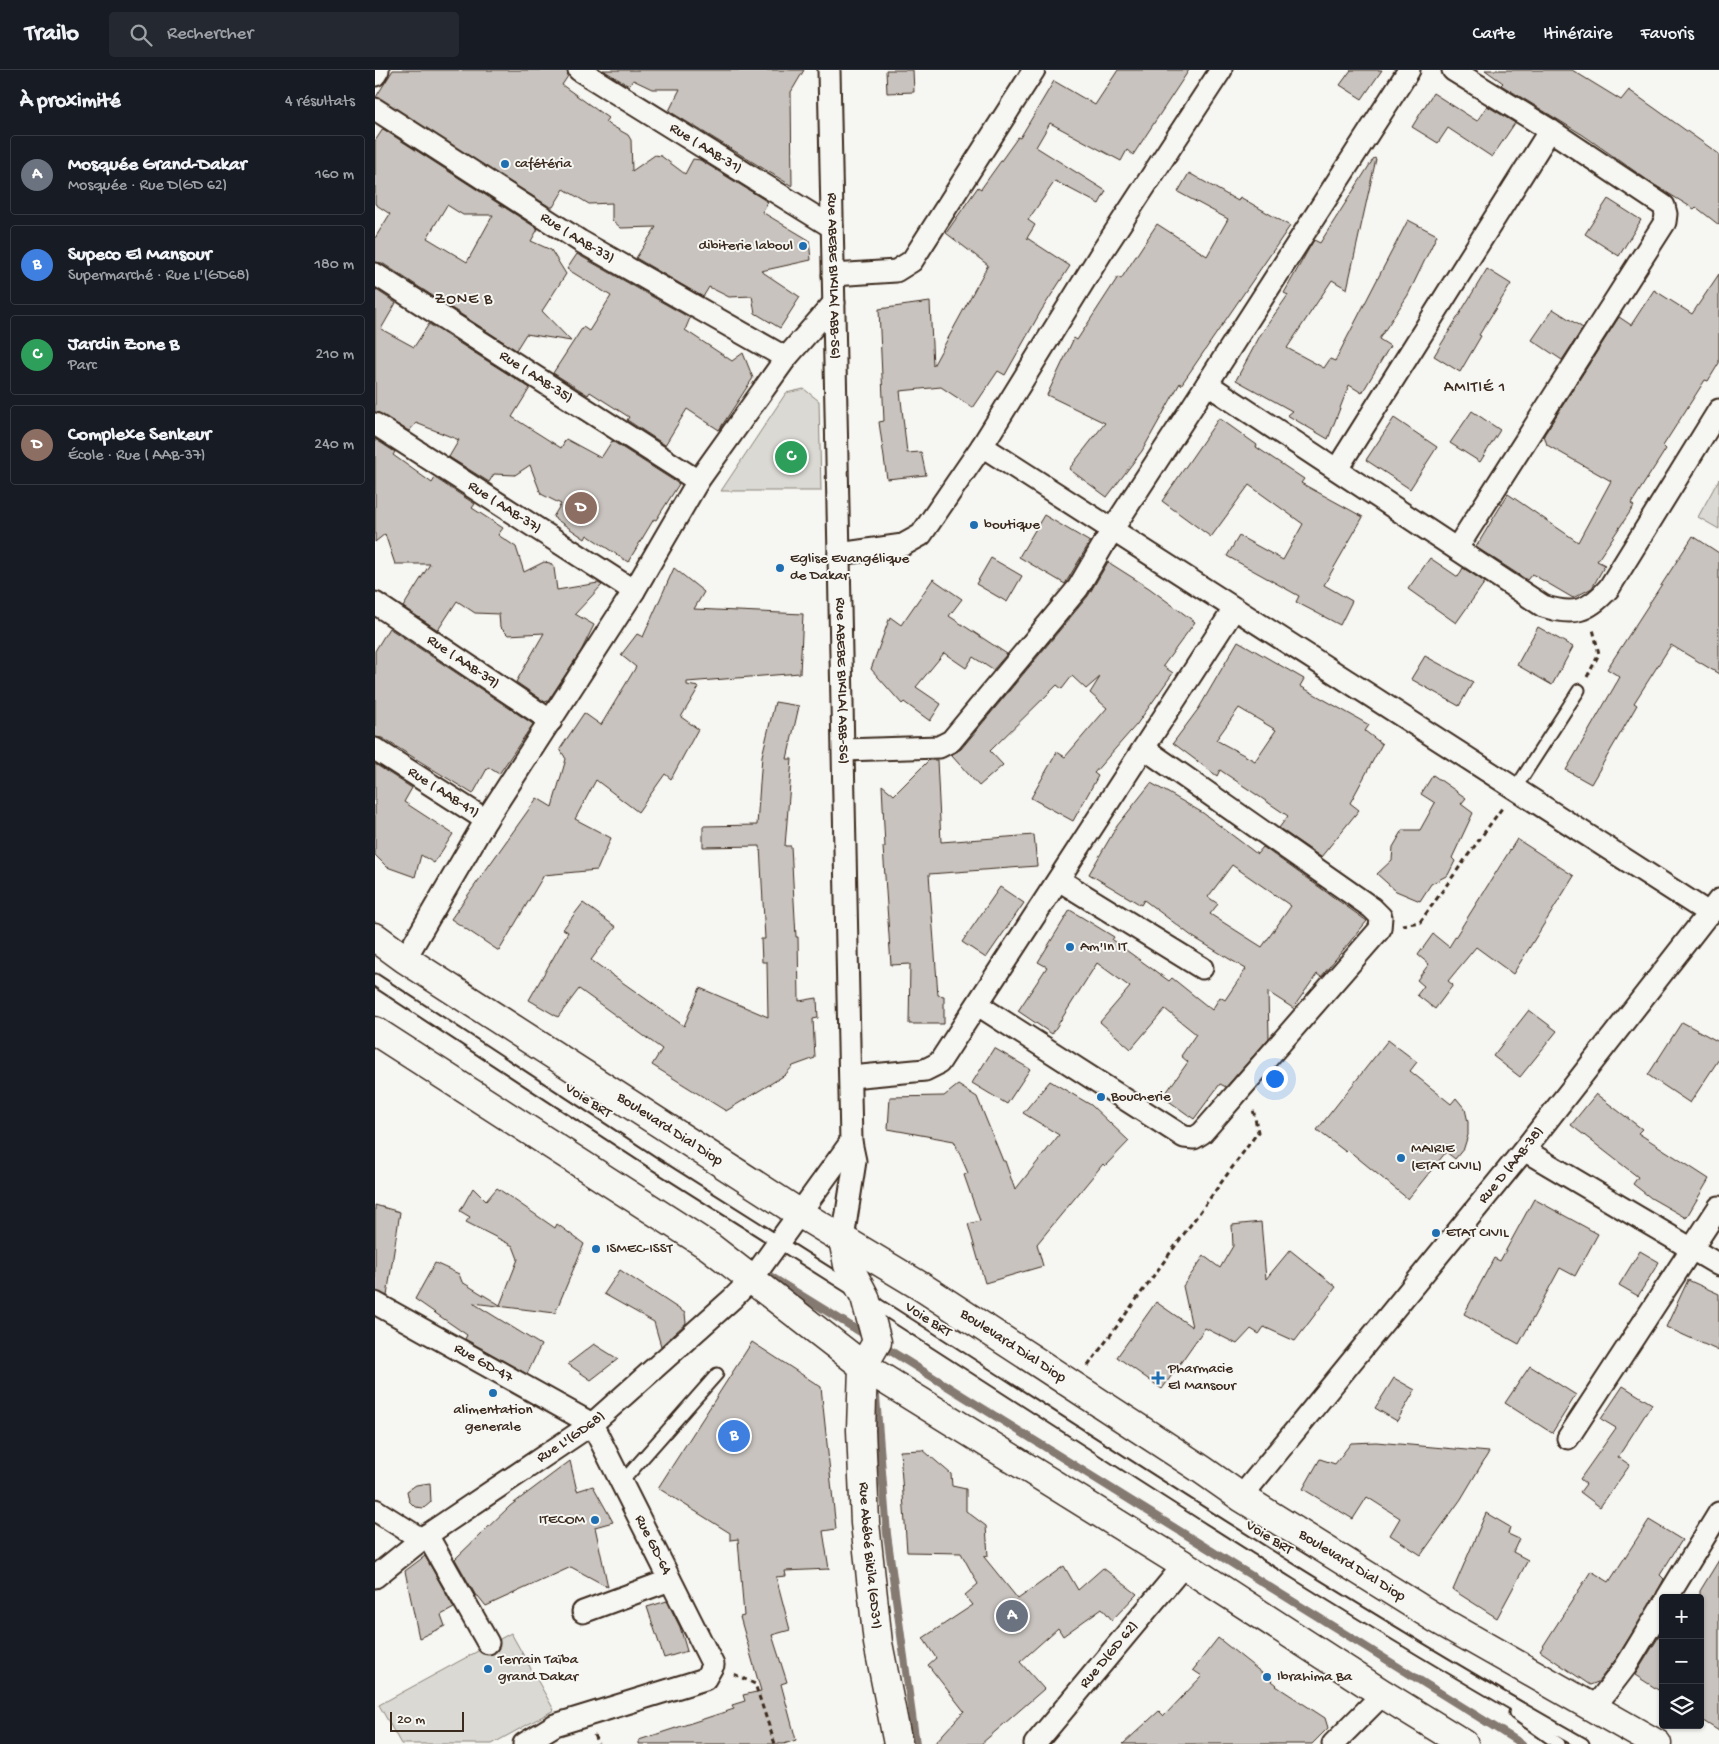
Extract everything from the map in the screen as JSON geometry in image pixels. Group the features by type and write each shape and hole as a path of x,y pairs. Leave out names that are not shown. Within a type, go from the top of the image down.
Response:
{"main road":[{"name":"Boulevard Dial Diop","path":"375,937 405,959 799,1213 922,1287 1241,1497 1437,1619 1593,1710 1657,1744"},
{"path":"375,1031 710,1247 863,1366 1183,1565 1464,1744"},
{"path":"843,1239 848,1265 865,1297 877,1342 863,1366"},
{"name":"Rue Abébé Bikila (GD31)","path":"863,1366 861,1430 865,1523 878,1643 898,1744"}],"street":[{"path":"375,75 378,70"},
{"name":"Rue ( AAB-31)","path":"579,70 832,227"},
{"name":"Rue ABEBE BIKILA( ABB-56)","path":"829,70 851,1142 855,1162 843,1239"},
{"path":"833,275 896,271 912,261 1034,70"},
{"path":"839,554 903,545 921,535 983,446 1100,255 1221,70"},
{"path":"844,750 939,747 951,741 1078,588 1112,530 1409,70"},
{"path":"1453,70 1550,130 1664,206 1666,214 1665,222 1457,548"},
{"name":"Rue ( AAB-33)","path":"375,109 580,241 786,358"},
{"path":"1337,469 1550,130"},
{"name":"Rue ( AAB-35)","path":"375,274 698,480"},
{"path":"405,959 485,820 634,591 698,480 786,358 834,303"},
{"path":"1207,384 1543,606 1561,612 1579,611 1595,603 1609,588 1719,410"},
{"name":"Rue ( AAB-37)","path":"375,424 634,591"},
{"path":"983,446 1515,789 1714,907"},
{"name":"Rue ( AAB-39)","path":"375,603 551,721"},
{"path":"851,1077 932,1068 939,1063 1145,749 1234,609"},
{"name":"Rue ( AAB-41)","path":"375,749 485,820"},
{"path":"978,1005 1184,1137 1194,1138 1202,1133 1380,929 1381,917 1372,908 1145,749"},
{"path":"1059,880 1202,968"},
{"name":"Rue D (AAB-38)","path":"1241,1497 1524,1150 1714,907"},
{"path":"752,1279 851,1142"},
{"path":"1524,1150 1719,1265"},
{"path":"1568,1438 1719,1207"},
{"name":"Rue L'(GD68)","path":"375,1577 424,1537 592,1424 752,1279"},
{"name":"Rue GD-47","path":"375,1303 592,1424"},
{"name":"Rue GD-64","path":"592,1424 713,1665"},
{"path":"375,1510 424,1537 488,1643"},
{"path":"1669,1594 1719,1513"},
{"name":"Rue D(GD 62)","path":"1035,1744 1183,1565"},
{"path":"583,1612 670,1580"},
{"path":"1593,1710 1626,1666 1659,1612"},
{"path":"524,1744 555,1725 705,1679 713,1665"},
{"path":"1333,1744 1383,1694"}],"lane":[{"path":"1515,789 1579,690"},
{"name":"Voie BRT","path":"375,980 779,1243 1180,1500 1469,1680 1583,1744"},
{"path":"621,1483 717,1374"},
{"name":"Voie BRT","path":"1469,1680 1559,1744"}],"path":[{"path":"1579,611 1594,631 1599,654 1579,690"},
{"path":"1381,917 1401,925 1420,922 1515,789"},
{"path":"1073,1386 1258,1132 1247,1081"},
{"path":"713,1665 755,1684 775,1744"}],"shaded area":[{"path":"804,389 819,401 821,491 721,491 786,393"},
{"path":"1719,479 1719,529 1698,517"},
{"name":"Terrain Taïba grand Dakar","path":"511,1633 554,1710 492,1744 401,1744 379,1705"}],"building":[{"path":"393,70 567,70 568,76 562,85 608,118 605,122 628,135 631,140 632,171 655,155 661,156 685,174 693,159 700,160 768,202 762,212 809,240 811,260 761,271 800,297 780,328 755,313 752,296 729,297 709,287 703,297 636,258 656,227 621,228 612,220 612,203 589,204 564,189 553,207 550,207 376,97"},
{"path":"603,70 804,70 791,92 792,186 669,111 680,89 652,89 633,80 629,86"},
{"path":"886,70 913,70 914,92 887,93"},
{"path":"1118,70 1189,70 1133,155 1127,150 1121,161 1050,123 1036,147 1106,191 1099,204 1055,181 1028,220 1035,225 1027,238 1070,266 1041,311 1005,375 998,371 973,408 941,387 900,391 907,453 921,452 926,475 887,479 879,422 884,421 879,309 930,302 933,366 988,265 946,233 978,187 981,189 1018,137 1020,138 1054,81 1095,105"},
{"path":"1351,70 1382,70 1362,99 1340,85"},
{"path":"1485,70 1572,70 1621,100 1629,90 1719,154 1719,225 1696,207 1694,209 1653,184 1583,135 1501,85 1503,83"},
{"path":"1433,93 1477,121 1487,106 1515,123 1492,157 1448,128 1438,143 1412,127"},
{"path":"383,129 538,229 531,241 551,250 566,274 542,311 571,341 526,334 516,350 382,263 375,262 375,238 390,214 375,204 375,141","holes":["447,205 463,215 493,215 467,262 427,238"]},
{"path":"1374,158 1376,159 1347,289 1332,280 1287,348 1324,368 1330,359 1335,361 1408,220 1437,235 1408,295 1379,339 1390,346 1362,393 1349,385 1328,439 1287,415 1292,411 1236,380 1261,334 1288,295 1284,293 1314,240 1320,243"},
{"path":"1189,173 1238,201 1240,197 1290,226 1181,385 1180,383 1142,451 1107,497 1069,469 1105,423 1047,395 1074,338 1077,340 1118,277 1121,279 1157,224 1207,256 1228,219 1178,192"},
{"path":"1608,199 1641,220 1619,256 1585,234"},
{"path":"577,254 690,318 685,330 732,361 743,353 753,378 719,430 687,409 665,445 627,420 629,417 590,392 588,395 553,373 583,327 589,331 611,296 567,269"},
{"path":"1487,269 1511,284 1479,335 1481,336 1460,372 1434,356"},
{"path":"1719,274 1719,363 1708,381 1705,380 1663,446 1666,449 1631,504 1634,506 1597,561 1605,565 1592,588 1573,598 1532,574 1527,580 1476,547 1508,494 1578,542 1611,481 1547,445 1544,435 1619,317 1631,325 1654,290 1692,314"},
{"path":"375,289 396,303 381,329 414,347 429,324 530,388 512,417 561,448 566,439 601,458 612,441 679,484 656,520 654,519 628,562 587,535 585,539 553,517 561,504 541,494 530,465 515,475 494,474 489,482 449,457 459,440 416,423 409,431 375,412"},
{"path":"1553,309 1583,328 1562,360 1532,340"},
{"path":"1472,411 1500,430 1480,462 1450,443"},
{"path":"1219,418 1257,445 1256,447 1304,479 1301,483 1363,517 1324,585 1352,601 1340,625 1296,602 1299,596 1227,556 1239,536 1283,560 1303,524 1249,485 1211,537 1162,501"},
{"path":"1394,418 1437,447 1410,489 1366,460"},
{"path":"375,439 395,452 393,455 432,483 435,478 475,504 472,508 503,528 498,535 516,547 524,572 544,562 550,563 554,568 557,590 598,583 602,585 575,614 594,625 581,651 548,701 545,702 516,682 544,633 508,635 500,627 499,614 475,613 457,601 438,630 403,607 430,564 395,564 385,534 375,542"},
{"path":"1044,515 1090,542 1065,584 1019,557"},
{"path":"1693,536 1719,553 1719,674 1671,645 1634,703 1637,705 1591,784 1566,770 1620,677 1607,669"},
{"path":"991,558 1022,576 1007,602 976,584"},
{"path":"1430,558 1458,577 1463,568 1485,582 1456,623 1408,589"},
{"path":"1108,562 1149,588 1195,622 1163,666 1173,673 1137,724 1094,773 1098,776 1073,821 1031,798 1057,752 1065,757 1107,708 1090,693 1100,677 1086,689 1072,676 1062,689 1057,685 990,751 1003,765 979,786 951,755 961,749 1088,596"},
{"path":"674,568 704,592 694,609 803,614 800,673 687,682 687,685 699,687 681,717 698,729 671,779 665,774 638,812 596,780 575,819 611,838 597,870 544,875 499,951 451,919 537,798 552,807 566,759 560,749 584,713 601,725 636,667 621,655 637,634 643,637"},
{"path":"933,579 962,599 949,616 1007,654 993,670 973,657 966,668 944,653 916,687 941,704 930,721 904,702 902,704 871,669 890,617 901,625"},
{"path":"1538,627 1573,647 1552,685 1517,665"},
{"path":"389,628 533,724 499,774 488,767 473,794 382,738 375,737 375,651"},
{"path":"1238,641 1304,679 1300,686 1369,725 1365,731 1382,744 1350,803 1359,810 1321,857 1279,828 1288,816 1220,770 1217,776 1173,743 1199,708","holes":["1239,708 1276,730 1255,761 1216,740"]},
{"path":"1425,656 1473,682 1459,706 1411,679"},
{"path":"775,702 799,706 787,759 792,759 785,846 791,846 796,937 798,937 799,1001 817,998 818,1018 813,1019 815,1058 793,1066 785,1075 726,1111 652,1065 662,1049 579,989 558,1017 529,1000 568,932 563,929 583,903 616,927 591,960 684,1026 700,988 768,1017 767,962 762,962 761,939 765,939 760,846 703,847 703,826 757,825 762,756"},
{"path":"929,760 937,760 941,842 1034,835 1037,866 929,874 938,995 944,996 944,1024 909,1024 910,964 891,965 883,847 885,847 882,785 894,795"},
{"path":"375,764 412,788 404,802 453,834 434,863 421,855 415,877 387,867 375,855"},
{"path":"1433,775 1466,798 1461,804 1473,813 1452,858 1455,861 1448,875 1431,884 1420,901 1396,891 1377,874 1392,860 1393,847 1403,830 1420,830 1435,803 1421,794"},
{"path":"1151,783 1203,813 1257,854 1263,847 1367,921 1321,977 1317,974 1293,1008 1268,992 1269,1038 1226,1087 1220,1084 1194,1119 1163,1097 1188,1062 1181,1056 1196,1034 1165,1009 1131,1049 1100,1022 1130,987 1097,963 1052,1034 1018,1011 1047,967 1038,962 1070,910 1114,937 1112,940 1169,981 1172,978 1212,1010 1220,997 1225,1000 1246,969 1193,937 1144,900 1141,905 1089,874 1117,826","holes":["1232,865 1291,906 1262,947 1210,914 1218,904 1208,897"]},
{"path":"1517,839 1574,876 1513,974 1476,947 1448,981 1453,985 1435,1009 1417,995 1424,986 1417,980 1429,964 1418,955 1433,934 1449,947"},
{"path":"1000,887 1024,903 986,958 962,942"},
{"path":"1529,1010 1557,1031 1520,1077 1493,1056"},
{"path":"1682,1022 1719,1042 1719,1059 1690,1103 1648,1075"},
{"path":"1388,1040 1417,1062 1410,1071 1451,1104 1456,1098 1465,1109 1468,1122 1468,1135 1464,1148 1455,1159 1446,1152 1408,1199 1348,1150 1346,1152 1317,1130"},
{"path":"994,1048 1030,1069 1007,1104 972,1083"},
{"path":"1050,1081 1091,1105 1129,1141 1105,1166 1103,1164 1037,1244 1043,1266 985,1283 968,1224 980,1221 964,1175 968,1173 954,1141 888,1129 890,1097 944,1096 958,1085 977,1097 1003,1161 1005,1161 1015,1190 1059,1135 1023,1113"},
{"path":"1596,1094 1642,1129 1638,1133 1709,1179 1686,1218 1651,1198 1633,1184 1638,1177 1571,1125"},
{"path":"473,1188 486,1201 497,1188 555,1228 557,1224 584,1244 555,1313 473,1303 541,1345 527,1374 465,1339 467,1335 415,1299 435,1263 459,1274 462,1282 500,1305 518,1259 513,1246 466,1222 470,1217 460,1211"},
{"path":"1534,1199 1598,1234 1575,1276 1560,1268 1519,1344 1464,1314 1494,1258 1500,1261"},
{"path":"375,1205 400,1212 387,1296 375,1291"},
{"path":"1261,1222 1266,1279 1290,1250 1336,1287 1295,1341 1264,1327 1259,1334 1251,1329 1237,1344 1205,1328 1162,1389 1117,1357 1156,1302 1192,1327 1183,1286 1204,1256 1220,1268 1233,1246 1232,1225"},
{"path":"1640,1251 1659,1262 1638,1296 1619,1285"},
{"path":"620,1270 685,1313 686,1323 661,1346 654,1322 604,1294"},
{"path":"1688,1280 1719,1294 1719,1351 1666,1327"},
{"path":"752,1342 821,1387 836,1529 823,1531 829,1569 785,1571 786,1576 776,1577 790,1630 772,1635 787,1682 781,1684 796,1740 784,1744 639,1744 639,1740 734,1709 732,1705 745,1701 743,1695 761,1691 740,1617 744,1616 738,1539 730,1540 730,1533 658,1488"},
{"path":"594,1344 618,1359 591,1380 568,1364"},
{"path":"1530,1366 1576,1395 1552,1433 1505,1403"},
{"path":"1394,1378 1415,1390 1397,1421 1375,1408"},
{"path":"1623,1386 1652,1404 1618,1457 1630,1465 1600,1507 1580,1492 1586,1484 1580,1479 1616,1428 1601,1419"},
{"path":"1376,1442 1489,1452 1461,1499 1421,1555 1390,1535 1400,1518 1367,1497 1353,1519 1303,1489 1320,1459 1335,1464 1351,1443"},
{"path":"923,1450 951,1474 952,1486 966,1489 966,1511 986,1526 988,1556 984,1557 1018,1599 1064,1566 1078,1590 1103,1568 1137,1594 1112,1620 1102,1608 1063,1636 1058,1628 1020,1662 1044,1689 981,1744 934,1744 964,1711 928,1665 936,1658 923,1638 973,1605 965,1595 978,1584 961,1553 907,1552 900,1451"},
{"path":"570,1461 577,1491 593,1486 613,1522 595,1527 608,1587 571,1567 486,1606 476,1596 455,1559 510,1506"},
{"path":"430,1483 431,1502 424,1508 415,1507 409,1501 407,1491 416,1485"},
{"path":"1486,1513 1510,1527 1508,1534 1519,1539 1513,1552 1528,1560 1497,1618 1453,1590"},
{"path":"1649,1520 1682,1540 1660,1575 1664,1579 1655,1596 1616,1659 1598,1682 1590,1685 1540,1651 1591,1571 1609,1582"},
{"path":"425,1556 454,1608 441,1615 445,1626 419,1638 405,1571"},
{"path":"1719,1560 1719,1731 1704,1722 1704,1594 1700,1594"},
{"path":"667,1601 680,1627 687,1651 664,1658 647,1607"},
{"path":"1659,1636 1659,1690 1635,1675"},
{"path":"1218,1638 1276,1686 1325,1718 1328,1728 1312,1744 1123,1744 1159,1711 1164,1716 1202,1676 1193,1670"}],"waterway":[{"path":"760,1270 867,1336"},
{"path":"881,1345 1522,1744"},
{"path":"875,1384 887,1534 916,1744"}],"place":[{"name":"cafétéria","path":"505,164"},
{"name":"dibiterie laboul","path":"803,246"},
{"name":"Jardin Zone B","path":"791,457"},
{"name":"Complexe Senkeur","path":"581,508"},
{"name":"boutique","path":"974,525"},
{"name":"Eglise Evangélique de Dakar","path":"780,568"},
{"name":"Am'In IT","path":"1070,947"},
{"name":"Boucherie","path":"1101,1097"},
{"name":"MAIRIE (ETAT CIVIL)","path":"1401,1158"},
{"name":"ETAT CIVIL","path":"1436,1233"},
{"name":"ISMEC-ISST","path":"596,1249"},
{"name":"Pharmacie El Mansour","path":"1158,1378"},
{"name":"alimentation generale","path":"493,1393"},
{"name":"Supeco El Mansour","path":"734,1436"},
{"name":"ITECOM","path":"595,1520"},
{"name":"Mosquée Grand-Dakar","path":"1012,1616"},
{"name":"Terrain Taïba grand Dakar","path":"488,1669"},
{"name":"Ibrahima Ba","path":"1267,1677"}],"district":[{"name":"ZONE B","path":"464,300"},
{"name":"AMITIÉ 1","path":"1475,388"}]}
